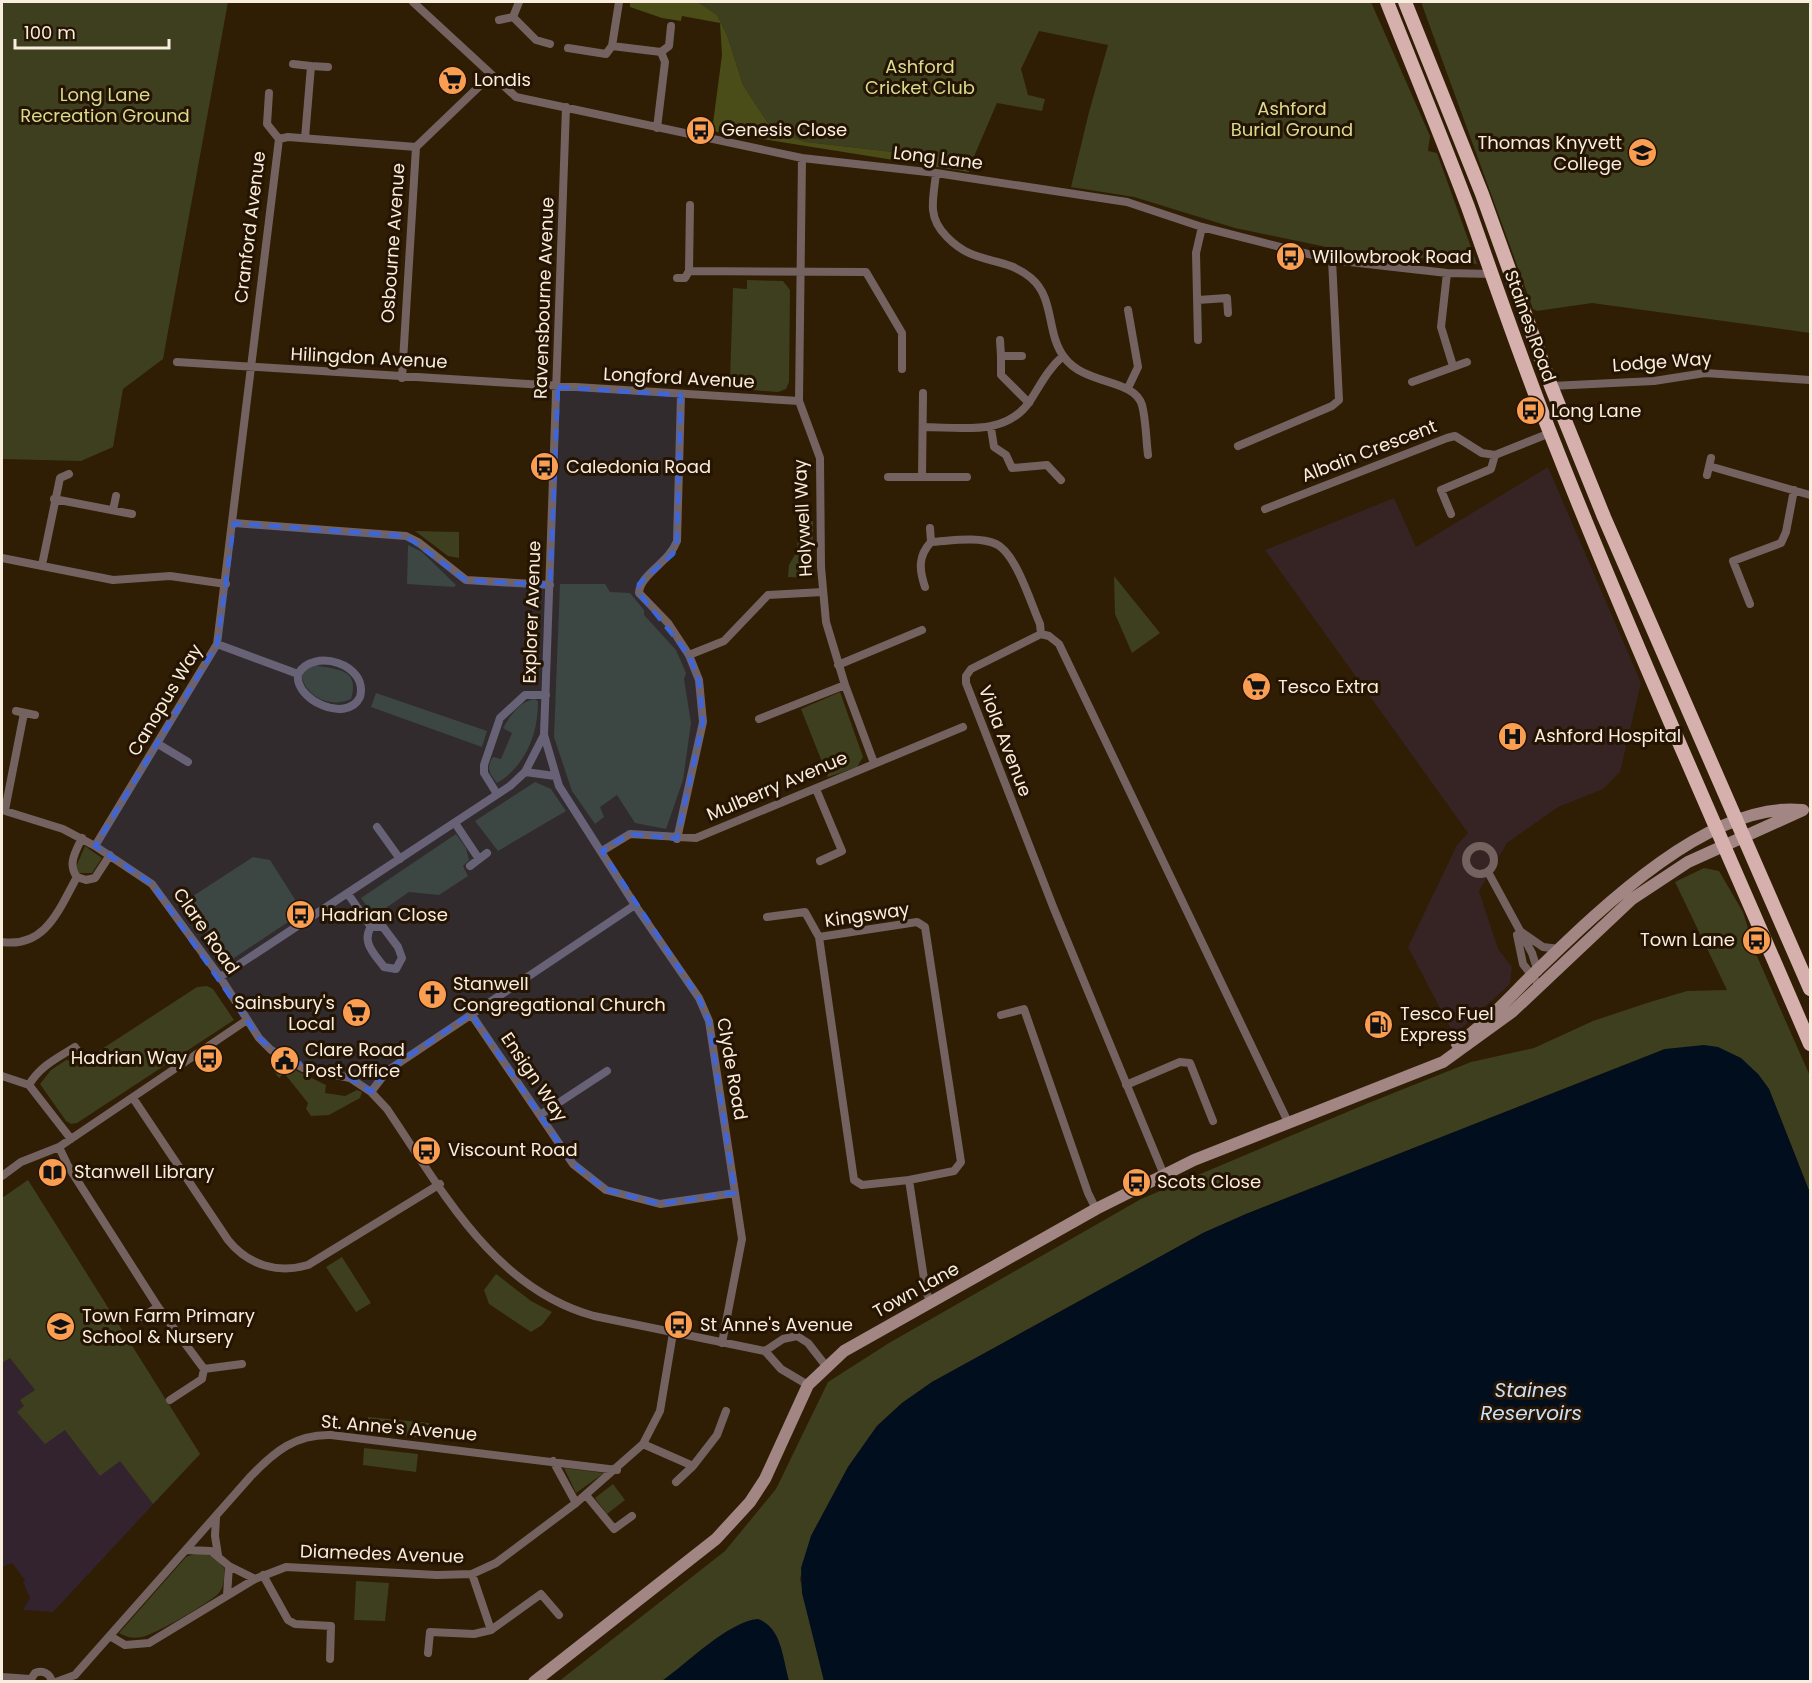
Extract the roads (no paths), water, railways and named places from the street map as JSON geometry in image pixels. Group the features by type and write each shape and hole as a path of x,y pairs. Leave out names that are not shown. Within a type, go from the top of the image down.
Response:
{"highway":[{"name":"Staines Road","path":"1387,2 1492,274 1550,433 1714,828 1769,944 1810,1044"},
{"name":"Staines Road","path":"1404,2 1482,194 1551,386 1604,517 1810,989"}],"main road":[{"name":"Town Lane","path":"1536,977 1560,949 1633,885 1714,828 1734,819 1785,808 1807,809"},
{"name":"Town Lane","path":"534,1682 716,1539 732,1523 750,1502 777,1457 808,1385 844,1351 1096,1209 1164,1175 1230,1144 1425,1068 1466,1038 1536,977 1632,899 1688,862 1807,809"}],"street":[{"name":"Long Lane","path":"413,2 490,76 516,97 802,158 936,173 1127,202 1202,227 1332,260 1447,273 1492,274"},
{"path":"513,17 519,2"},
{"path":"568,48 606,54 612,46 619,2"},
{"path":"499,20 513,17"},
{"path":"513,17 536,40 550,44"},
{"path":"612,46 661,52 669,45 671,26"},
{"path":"657,128 665,62 661,52"},
{"path":"293,64 328,67"},
{"path":"305,138 311,66"},
{"path":"416,147 490,76"},
{"path":"269,93 267,124 279,139"},
{"name":"Ravensbourne Avenue","path":"553,490 566,107"},
{"name":"Cranford Avenue","path":"234,523 250,367 279,139 305,138 416,147"},
{"name":"Osbourne Avenue","path":"402,378 416,147"},
{"name":"Holywell Way","path":"802,158 799,401 820,458 823,592 826,622 838,665 874,763"},
{"path":"936,173 933,210 939,228 968,255 1011,265 1033,280 1048,303 1054,337 1063,356 1090,378 1128,388 1135,393 1142,405 1148,455"},
{"path":"677,278 685,278 689,271 690,205"},
{"path":"1198,340 1196,253 1202,227"},
{"path":"1238,446 1332,406 1339,400 1332,260"},
{"path":"689,271 800,274 866,272 902,333 902,369"},
{"path":"1447,273 1441,327 1453,366"},
{"path":"1198,300 1227,298 1228,313"},
{"path":"1128,310 1138,367 1128,388"},
{"path":"1000,340 1001,375 1029,403"},
{"path":"1001,356 1022,356"},
{"path":"923,427 992,428 1004,424 1029,403 1050,367 1063,356"},
{"name":"Hilingdon Avenue","path":"177,362 558,387"},
{"path":"1412,382 1467,362"},
{"name":"Lodge Way","path":"1551,386 1654,381 1705,373 1810,380"},
{"name":"Longford Avenue","path":"558,387 799,401"},
{"path":"921,477 922,393"},
{"path":"677,839 703,722 699,680 689,655 668,623 639,593 640,583 673,554 677,541 681,395"},
{"path":"992,428 994,447 1006,455 1012,468 1047,465 1061,480"},
{"path":"1451,514 1441,490 1491,469 1495,455 1550,433"},
{"name":"Albain Crescent","path":"1265,509 1455,436 1482,453 1495,455"},
{"path":"1709,466 1810,495"},
{"path":"42,565 60,478 69,474"},
{"path":"888,477 967,477"},
{"name":"Explorer Avenue","path":"544,735 553,490"},
{"path":"1750,604 1733,561 1781,543 1786,532 1794,490"},
{"path":"113,510 116,496"},
{"path":"54,499 132,514"},
{"path":"234,523 406,536 418,542 466,580 550,585"},
{"name":"Canopus Way","path":"95,846 217,644 234,523"},
{"path":"925,587 920,564 921,556 931,542 930,528"},
{"path":"931,542 986,541 1003,549 1010,556 1040,624 1041,634 1049,636 1059,644 1288,1122"},
{"path":"2,558 113,580 170,576 226,584"},
{"path":"689,655 724,641 768,596 823,592"},
{"path":"838,665 922,630"},
{"name":"Viola Avenue","path":"1041,634 970,669 966,676 966,683 1164,1175"},
{"path":"217,644 298,674"},
{"path":"315,660 348,668 356,672 360,680 360,697 350,706 335,709 305,695 297,681 298,674 303,666 315,660"},
{"path":"759,718 845,685"},
{"path":"497,794 484,773 483,765 500,718 525,695 546,695"},
{"path":"3,810 20,712 34,715"},
{"name":"Mulberry Avenue","path":"602,851 630,834 677,839 696,838 963,726"},
{"path":"220,977 497,794 525,772 544,735"},
{"name":"Clyde Road","path":"544,735 555,776 635,905 699,998 709,1021 742,1239 722,1343"},
{"path":"158,744 188,762"},
{"path":"525,772 555,776"},
{"path":"816,789 842,851 820,861"},
{"name":"Clare Road","path":"3,810 48,823 82,838 152,884 220,977 259,1038 282,1058 303,1068 350,1078 371,1092 387,1109 490,1254 533,1290 579,1312 765,1351"},
{"path":"455,823 479,859"},
{"path":"377,827 400,859"},
{"path":"82,838 72,862 72,868 77,877 86,880 95,878 110,855"},
{"path":"470,866 487,853"},
{"path":"1488,872 1515,927 1523,964 1536,977"},
{"path":"2,942 24,942 46,930 77,877"},
{"path":"348,894 370,927"},
{"path":"371,1092 387,1071 635,905"},
{"path":"767,917 805,912 819,937"},
{"name":"Kingsway","path":"917,922 925,927 961,1162 954,1171 909,1180 862,1185 854,1180 819,937 917,922"},
{"path":"370,927 383,927 398,947 402,958 396,969 384,967 370,947 367,937 370,927"},
{"path":"1515,927 1543,947 1560,949"},
{"path":"1001,1015 1024,1009 1084,1183 1096,1209"},
{"name":"Ensign Way","path":"471,1014 573,1164 606,1190 660,1204 735,1193"},
{"path":"2,1176 21,1162 59,1147 247,1020"},
{"path":"29,1086 34,1076 48,1064 75,1047 80,1054"},
{"path":"1126,1085 1180,1062 1190,1063 1212,1121"},
{"path":"540,1115 607,1071"},
{"path":"2,1076 29,1086 71,1139"},
{"path":"133,1098 228,1240 245,1258 263,1265 285,1269 308,1265 440,1184"},
{"path":"59,1147 68,1166 158,1307 204,1369 202,1379 170,1400"},
{"path":"909,1180 926,1292 931,1302"},
{"path":"142,1317 158,1307"},
{"path":"617,1470 643,1444 660,1412 673,1333"},
{"path":"808,1385 781,1369 765,1351 783,1339 797,1336 808,1343 826,1366"},
{"path":"204,1369 242,1364"},
{"path":"676,1482 693,1466 717,1435 726,1411"},
{"name":"St. Anne's Avenue","path":"54,1682 69,1680 81,1669 271,1455 290,1443 318,1435 617,1470"},
{"path":"643,1444 693,1466"},
{"path":"553,1461 576,1503"},
{"name":"Diamedes Avenue","path":"110,1636 125,1645 149,1643 259,1577 286,1567 432,1575 472,1574 496,1563 566,1516 576,1503 617,1470"},
{"path":"586,1495 614,1529 633,1516"},
{"path":"216,1518 215,1536 218,1555"},
{"path":"187,1550 204,1549 218,1555 229,1566 259,1577 288,1620 295,1624 331,1626 330,1659"},
{"path":"227,1595 229,1566"},
{"path":"472,1574 491,1630"},
{"path":"428,1653 430,1632 474,1635 491,1630 541,1594 559,1615"},
{"path":"4,1679 30,1680 35,1673 42,1672 49,1675 54,1682"}],"water":[{"name":"Staines Reservoirs","path":"1704,1045 1718,1047 1741,1058 1758,1074 1769,1089 1810,1193 1810,1681 824,1681 802,1593 801,1568 811,1536 848,1467 877,1426 902,1403 932,1382 1203,1233 1665,1049"},
{"path":"758,1619 766,1623 777,1637 789,1681 662,1681 721,1635 734,1627"}],"place":[{"name":"Londis","path":"453,80"},
{"name":"Genesis Close","path":"700,130"},
{"name":"Thomas Knyvett College","path":"1643,153"},
{"name":"Willowbrook Road","path":"1291,257"},
{"name":"Long Lane","path":"1530,411"},
{"name":"Caledonia Road","path":"545,467"},
{"name":"Tesco Extra","path":"1257,687"},
{"name":"Ashford Hospital","path":"1513,736"},
{"name":"Hadrian Close","path":"300,915"},
{"name":"Town Lane","path":"1756,940"},
{"name":"Stanwell Congregational Church","path":"432,994"},
{"name":"Sainsbury's Local","path":"356,1013"},
{"name":"Tesco Fuel Express","path":"1379,1024"},
{"name":"Hadrian Way","path":"208,1058"},
{"name":"Clare Road Post Office","path":"284,1060"},
{"name":"Viscount Road","path":"427,1150"},
{"name":"Stanwell Library","path":"53,1172"},
{"name":"Scots Close","path":"1136,1182"},
{"name":"St Anne's Avenue","path":"679,1325"},
{"name":"Town Farm Primary School & Nursery","path":"61,1326"}],"park label":[{"name":"Ashford Cricket Club","path":"920,77"},
{"name":"Long Lane Recreation Ground","path":"105,106"},
{"name":"Ashford Burial Ground","path":"1292,119"}]}
